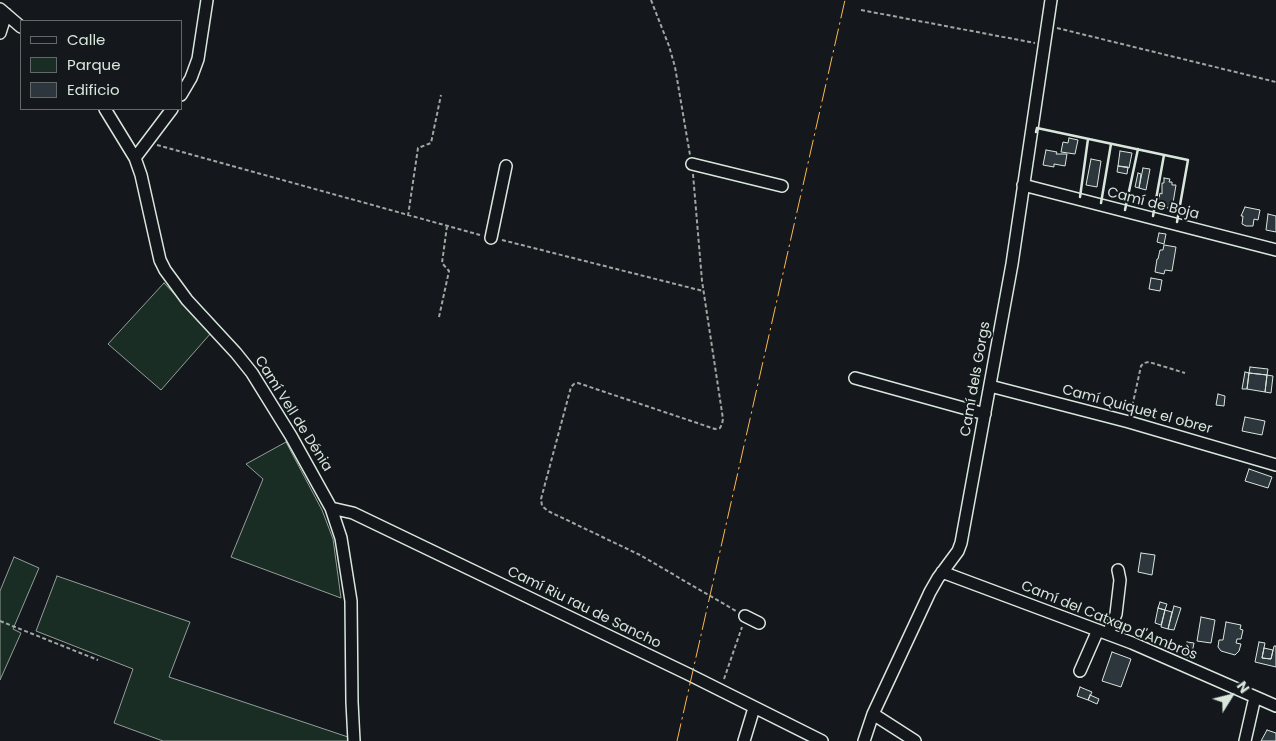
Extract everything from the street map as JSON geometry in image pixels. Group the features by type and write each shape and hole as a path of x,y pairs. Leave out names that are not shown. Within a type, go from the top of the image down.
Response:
{"street":[{"path":"182,93 191,78 198,59 207,0"},
{"name":"Camí dels Gorgs","path":"864,741 873,714 930,592 961,543 1012,264 1051,0"},
{"path":"0,33 3,12 20,25"},
{"name":"Camí Vell de Dénia","path":"106,110 135,158 141,175 160,260 165,270 187,300 236,353 252,374 291,436 331,508 341,538 351,601 354,741"},
{"path":"135,158 171,110"},
{"path":"692,164 782,186"},
{"path":"492,238 506,166"},
{"name":"Camí de Boja","path":"1023,185 1276,250"},
{"path":"855,378 985,414"},
{"name":"Camí Quiquet el obrer","path":"990,386 1128,422 1276,465"},
{"name":"Camí Riu rau de Sancho","path":"331,508 353,513 822,741"},
{"path":"1080,671 1116,614 1120,580 1118,570"},
{"name":"Camí del Catxap d'Ambròs","path":"942,572 1132,643 1276,706"},
{"path":"745,616 759,623"},
{"path":"1245,741 1260,699"},
{"path":"744,741 754,708"},
{"path":"873,714 915,741"}],"path":[{"path":"651,0 669,46 692,164 703,291 723,419 720,428 714,429 578,383 574,384 571,387 551,462 542,506 548,511 640,555 745,616 720,691"},
{"path":"861,10 1045,45"},
{"path":"1048,26 1276,82"},
{"path":"408,216 418,148 431,143 441,95"},
{"path":"147,142 408,216 703,291"},
{"path":"439,317 449,272 442,263 446,226"},
{"path":"1128,422 1141,366 1144,362 1185,373"},
{"path":"0,620 98,660"}],"green space":[{"path":"164,283 211,333 161,390 108,344"},
{"path":"286,442 322,510 333,539 341,598 231,557 263,479 246,464"},
{"path":"14,557 39,568 13,629 21,633 0,680 0,591"},
{"path":"57,576 190,622 169,677 348,737 348,741 163,741 114,723 133,669 36,631"}],"building":[{"path":"1069,138 1078,140 1075,154 1061,152 1063,142 1068,143"},
{"path":"1046,150 1057,152 1056,154 1067,154 1065,166 1043,165"},
{"path":"1120,151 1132,153 1129,168 1118,166"},
{"path":"1091,159 1101,161 1097,187 1086,185"},
{"path":"1118,166 1128,167 1127,174 1117,172"},
{"path":"1143,168 1150,169 1146,190 1139,188"},
{"path":"1138,173 1141,174 1139,188 1135,187"},
{"path":"1164,178 1170,179 1169,182 1172,182 1172,185 1176,185 1172,209 1160,206 1161,204 1158,203 1160,193 1162,194"},
{"path":"1245,207 1260,210 1258,220 1254,219 1253,226 1242,224 1243,216 1241,216"},
{"path":"1268,214 1276,216 1276,232 1266,230"},
{"path":"1159,233 1166,234 1164,244 1157,242"},
{"path":"1164,245 1176,247 1172,271 1165,270 1164,274 1155,272 1160,250 1163,250"},
{"path":"1151,278 1162,280 1160,291 1149,289"},
{"path":"1250,367 1268,369 1267,375 1249,373"},
{"path":"1245,372 1249,373 1247,389 1242,389"},
{"path":"1249,373 1267,375 1265,392 1247,389"},
{"path":"1267,375 1273,376 1271,393 1265,392"},
{"path":"1218,394 1225,396 1224,406 1216,405"},
{"path":"1245,417 1265,421 1262,435 1242,431"},
{"path":"1249,469 1272,477 1268,488 1245,481"},
{"path":"1141,553 1155,555 1152,575 1138,572"},
{"path":"1160,602 1167,604 1165,610 1158,608"},
{"path":"1174,606 1181,608 1174,630 1168,629"},
{"path":"1158,608 1165,610 1161,625 1155,623"},
{"path":"1165,610 1172,612 1168,629 1161,627"},
{"path":"1201,617 1215,620 1211,643 1197,641"},
{"path":"1226,622 1241,625 1240,629 1243,630 1241,639 1237,639 1236,643 1241,644 1239,651 1235,655 1221,651 1218,647 1219,640 1223,640"},
{"path":"1187,642 1194,643 1191,658 1184,656"},
{"path":"1259,642 1265,643 1262,658 1271,659 1274,646 1276,646 1276,667 1255,662"},
{"path":"1264,648 1273,650 1271,659 1262,658"},
{"path":"1112,652 1131,659 1121,687 1102,681"},
{"path":"1080,687 1092,692 1088,700 1077,696"},
{"path":"1090,695 1099,699 1097,704 1088,700"},
{"path":"1267,730 1276,733 1276,741 1261,741"}],"wall":[{"path":"1036,132 1037,128 1188,160 1177,222"},
{"path":"1080,197 1088,139"},
{"path":"1101,203 1111,144"},
{"path":"1125,210 1138,149"},
{"path":"1153,216 1164,155"}],"power":[{"path":"677,741 845,0"}]}
